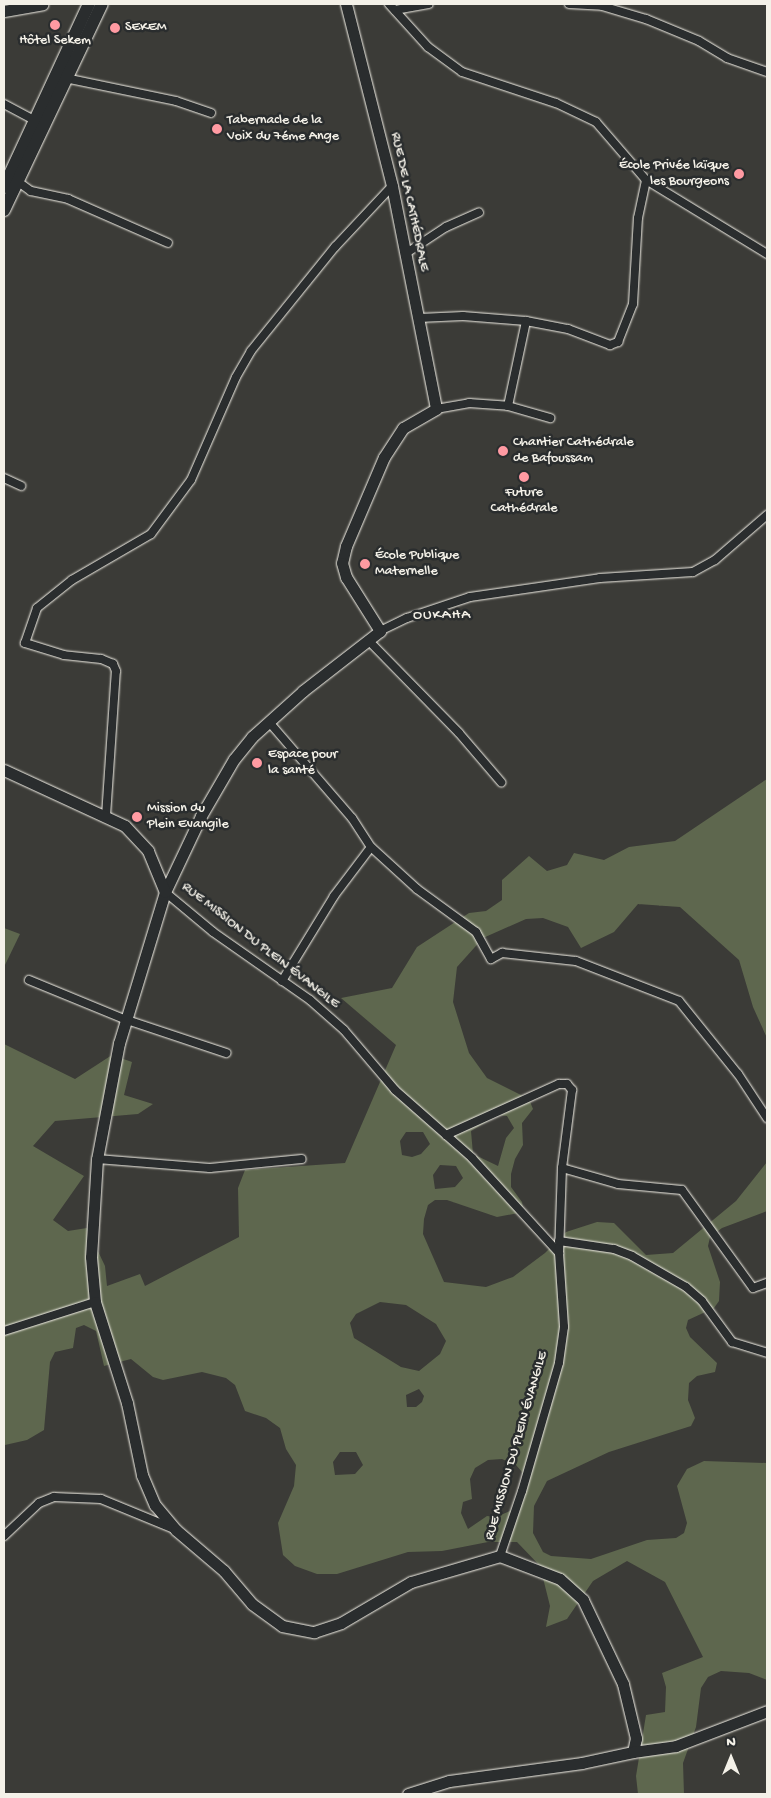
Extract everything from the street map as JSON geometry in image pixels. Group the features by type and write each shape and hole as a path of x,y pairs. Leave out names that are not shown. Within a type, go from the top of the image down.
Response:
{"main road":[{"path":"4,187 89,4"},
{"path":"4,210 65,78 102,4"}],"street":[{"path":"4,11 42,4"},
{"name":"RUE DE LA CATHÉDRALE","path":"346,4 392,186 436,409"},
{"path":"392,7 428,4"},
{"path":"569,4 602,6 646,19 699,41 727,58 767,72"},
{"path":"392,7 428,47 462,72 556,103 596,122 646,180 767,254"},
{"path":"65,78 176,100 211,113"},
{"path":"4,104 34,120"},
{"path":"419,318 470,316 526,321 568,329 610,344 621,339 634,294 638,218 646,180"},
{"path":"17,181 31,191 68,200 168,242"},
{"path":"106,816 116,671 113,664 102,659 64,655 25,643 37,608 72,580 151,534 191,480 236,377 251,351 335,247 392,186"},
{"path":"404,254 446,227 479,212"},
{"path":"508,406 526,321"},
{"path":"380,632 346,577 342,563 346,546 384,457 403,428 436,409 469,404 508,406 550,418"},
{"path":"4,478 21,486"},
{"path":"633,1752 636,1738 623,1684 583,1600 560,1579 500,1556 411,1582 341,1622 314,1632 282,1626 252,1604 224,1571 176,1530 155,1505 142,1475 127,1403 95,1302 92,1200 97,1158 124,1019 165,892 201,816 234,759 269,722 368,640 406,618 470,597 600,578 692,572 715,560 767,514"},
{"path":"368,640 459,733 501,782"},
{"path":"269,722 352,818 371,847 417,889 476,932 491,959 502,953 576,961 679,1001 738,1074 767,1118"},
{"name":"RUE MISSION DU PLEIN ÉVANGILE","path":"4,770 125,826 141,840 165,892 213,932 310,1000 344,1030 395,1090 472,1158 559,1252 564,1327 559,1363 522,1491 500,1556"},
{"path":"282,981 334,896 371,847"},
{"path":"30,980 124,1019 226,1053"},
{"path":"446,1135 543,1090 567,1084 572,1090 573,1098 562,1168 559,1252"},
{"path":"97,1158 210,1168 302,1159"},
{"path":"562,1168 618,1184 682,1190 753,1288 767,1283"},
{"path":"559,1242 614,1249 632,1256 686,1287 702,1301 732,1342 767,1353"},
{"path":"4,1332 95,1302"},
{"path":"4,1536 39,1503 54,1497 101,1499 176,1530"},
{"path":"408,1794 449,1781 599,1760 633,1752 676,1746 767,1711"}],"green space":[{"path":"767,779 767,1038 753,1007 739,960 680,907 638,904 614,932 581,948 568,927 543,918 526,919 483,938 457,967 453,1002 469,1053 487,1078 529,1099 533,1109 522,1123 523,1145 515,1159 511,1174 511,1187 522,1202 524,1212 497,1217 447,1200 435,1200 428,1205 424,1219 423,1234 444,1282 486,1287 513,1277 545,1253 566,1232 597,1222 614,1223 646,1255 673,1253 736,1201 767,1162 767,1211 722,1228 710,1237 708,1246 720,1282 719,1301 714,1308 688,1320 686,1328 690,1337 717,1363 715,1372 697,1376 689,1383 688,1400 695,1418 691,1426 609,1452 547,1481 534,1506 533,1533 543,1552 551,1556 591,1559 647,1540 676,1538 684,1533 687,1523 677,1486 687,1469 704,1461 767,1463 767,1680 749,1673 721,1671 708,1677 701,1688 696,1727 683,1763 684,1794 638,1794 636,1776 646,1715 665,1712 666,1687 662,1673 703,1657 665,1582 627,1561 593,1581 567,1619 546,1627 550,1606 540,1566 517,1542 488,1542 442,1551 408,1552 337,1574 317,1574 295,1566 283,1555 278,1523 294,1486 296,1465 286,1449 280,1428 266,1418 245,1411 235,1385 226,1378 202,1372 163,1380 153,1377 131,1359 104,1366 96,1331 84,1325 76,1328 73,1348 55,1352 50,1362 44,1430 27,1440 5,1445 4,1044 75,1079 112,1055 132,1062 124,1095 153,1104 138,1114 55,1121 33,1146 84,1176 53,1220 68,1231 87,1228 105,1266 107,1286 140,1274 145,1286 239,1237 238,1188 245,1170 345,1163 396,1045 341,998 392,988 417,947 469,913 486,911 502,900 502,880 529,856 547,871 567,865 574,853 604,860 629,847 675,841","holes":["498,1115 507,1116 514,1128 506,1138 498,1166 473,1154 471,1131","406,1132 423,1132 430,1144 421,1154 412,1157 402,1155 400,1141","440,1165 456,1166 463,1178 455,1187 435,1189 433,1175","380,1302 406,1305 436,1324 446,1341 440,1354 419,1371 401,1367 354,1338 350,1323 356,1314","419,1389 424,1396 422,1402 416,1407 407,1407 406,1395","340,1452 356,1452 363,1465 355,1474 335,1475 333,1462","502,1459 516,1465 522,1472 525,1496 512,1510 496,1517 487,1516 468,1529 461,1513 463,1502 472,1499 470,1479 475,1468 488,1460"]},
{"path":"4,928 20,934 4,967"}],"place":[{"name":"Hôtel Sekem","path":"55,25"},
{"name":"SEKEM","path":"115,28"},
{"name":"Tabernacle de la Voix du 7éme Ange","path":"217,129"},
{"name":"École Privée laïque les Bourgeons","path":"739,174"},
{"name":"Chantier Cathédrale de Bafoussam","path":"503,451"},
{"name":"Future Cathédrale","path":"524,477"},
{"name":"École Publique Maternelle","path":"365,564"},
{"name":"Espace pour la santé","path":"257,763"},
{"name":"Mission du Plein Evangile","path":"137,817"}],"district":[{"name":"OUKAHA","path":"442,616"}]}
